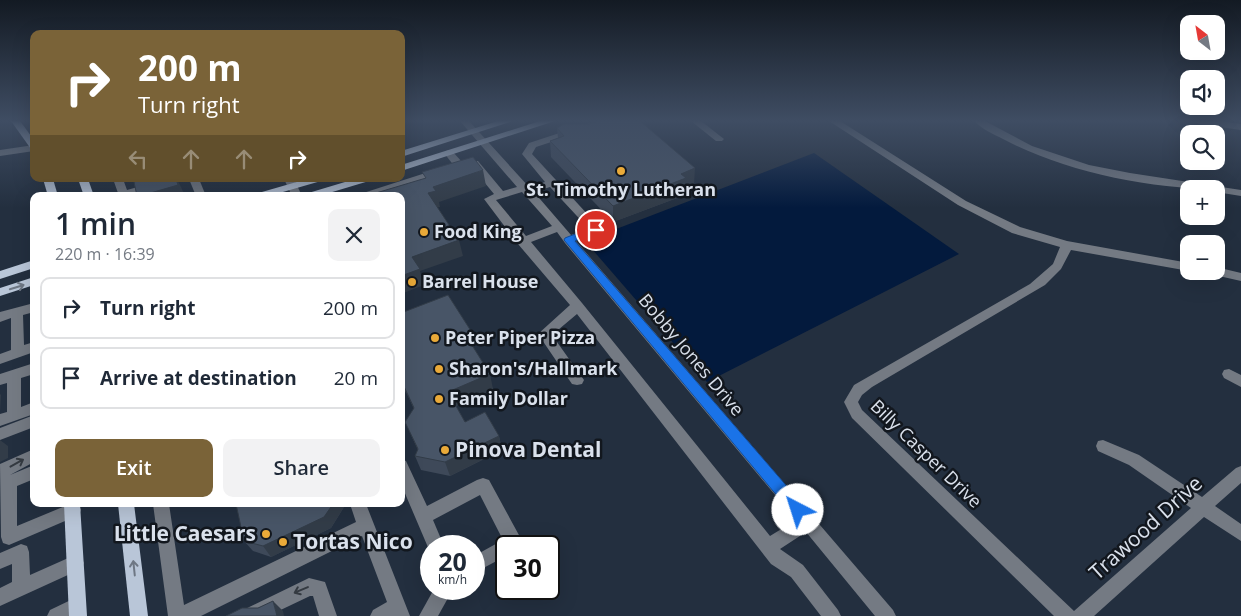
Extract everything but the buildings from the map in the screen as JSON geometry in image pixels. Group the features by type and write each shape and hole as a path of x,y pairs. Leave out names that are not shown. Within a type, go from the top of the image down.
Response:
{"main road":[{"path":"405,153 420,150"},
{"path":"405,167 455,150"},
{"path":"274,192 308,182"},
{"path":"322,192 355,182"},
{"path":"0,275 30,265"},
{"path":"0,292 30,282"},
{"path":"72,507 78,611"},
{"path":"126,507 139,616"}],"street":[{"path":"0,153 22,150"},
{"name":"Bobby Jones Drive","path":"490,150 569,240 887,616"},
{"path":"529,150 527,154 596,230 569,240"},
{"path":"879,150 984,216 1022,232 1066,245 1180,265"},
{"path":"1034,150 1070,163 1120,174 1180,183"},
{"path":"449,153 459,165"},
{"path":"405,180 472,162 476,164 501,195"},
{"path":"134,192 166,182"},
{"path":"374,192 399,182"},
{"path":"552,183 489,199 578,306 777,558 797,571 832,616"},
{"path":"1225,190 1241,193"},
{"path":"522,241 558,228"},
{"name":"Billy Casper Drive","path":"1066,245 1064,257 1047,278 1028,291 857,390 851,402 857,414 1066,616"},
{"path":"1225,273 1241,277"},
{"path":"577,380 544,334 578,306"},
{"path":"0,317 30,308"},
{"path":"17,312 18,353"},
{"path":"1,357 30,348"},
{"path":"0,380 30,369"},
{"path":"14,375 7,418 30,409"},
{"path":"0,434 30,423"},
{"path":"1103,446 1134,460 1241,534"},
{"path":"3,480 30,458"},
{"path":"3,480 30,473"},
{"name":"Trawood Drive","path":"1081,616 1241,473"},
{"path":"405,476 431,535"},
{"path":"3,480 9,537 72,507"},
{"path":"422,516 483,485 510,535"},
{"path":"161,507 178,616"},
{"path":"359,507 399,611 379,616"},
{"path":"768,547 808,522"},
{"path":"182,616 200,612 366,526"},
{"path":"0,561 21,552 21,587"},
{"path":"0,597 75,563"},
{"path":"249,616 309,586 319,588 328,616"},
{"path":"428,616 437,600"},
{"path":"56,616 78,611"}],"water":[{"path":"814,153 959,254 707,382 585,241"}],"place":[{"name":"St. Timothy Lutheran","path":"621,171"},
{"name":"Food King","path":"424,232"},
{"name":"Barrel House","path":"412,282"},
{"name":"Peter Piper Pizza","path":"435,338"},
{"name":"Sharon's/Hallmark","path":"439,369"},
{"name":"Family Dollar","path":"439,399"},
{"name":"Pinova Dental","path":"445,450"},
{"name":"Little Caesars","path":"266,534"},
{"name":"Tortas Nico","path":"283,542"}],"route":[{"path":"596,230 569,240 798,510"}]}
